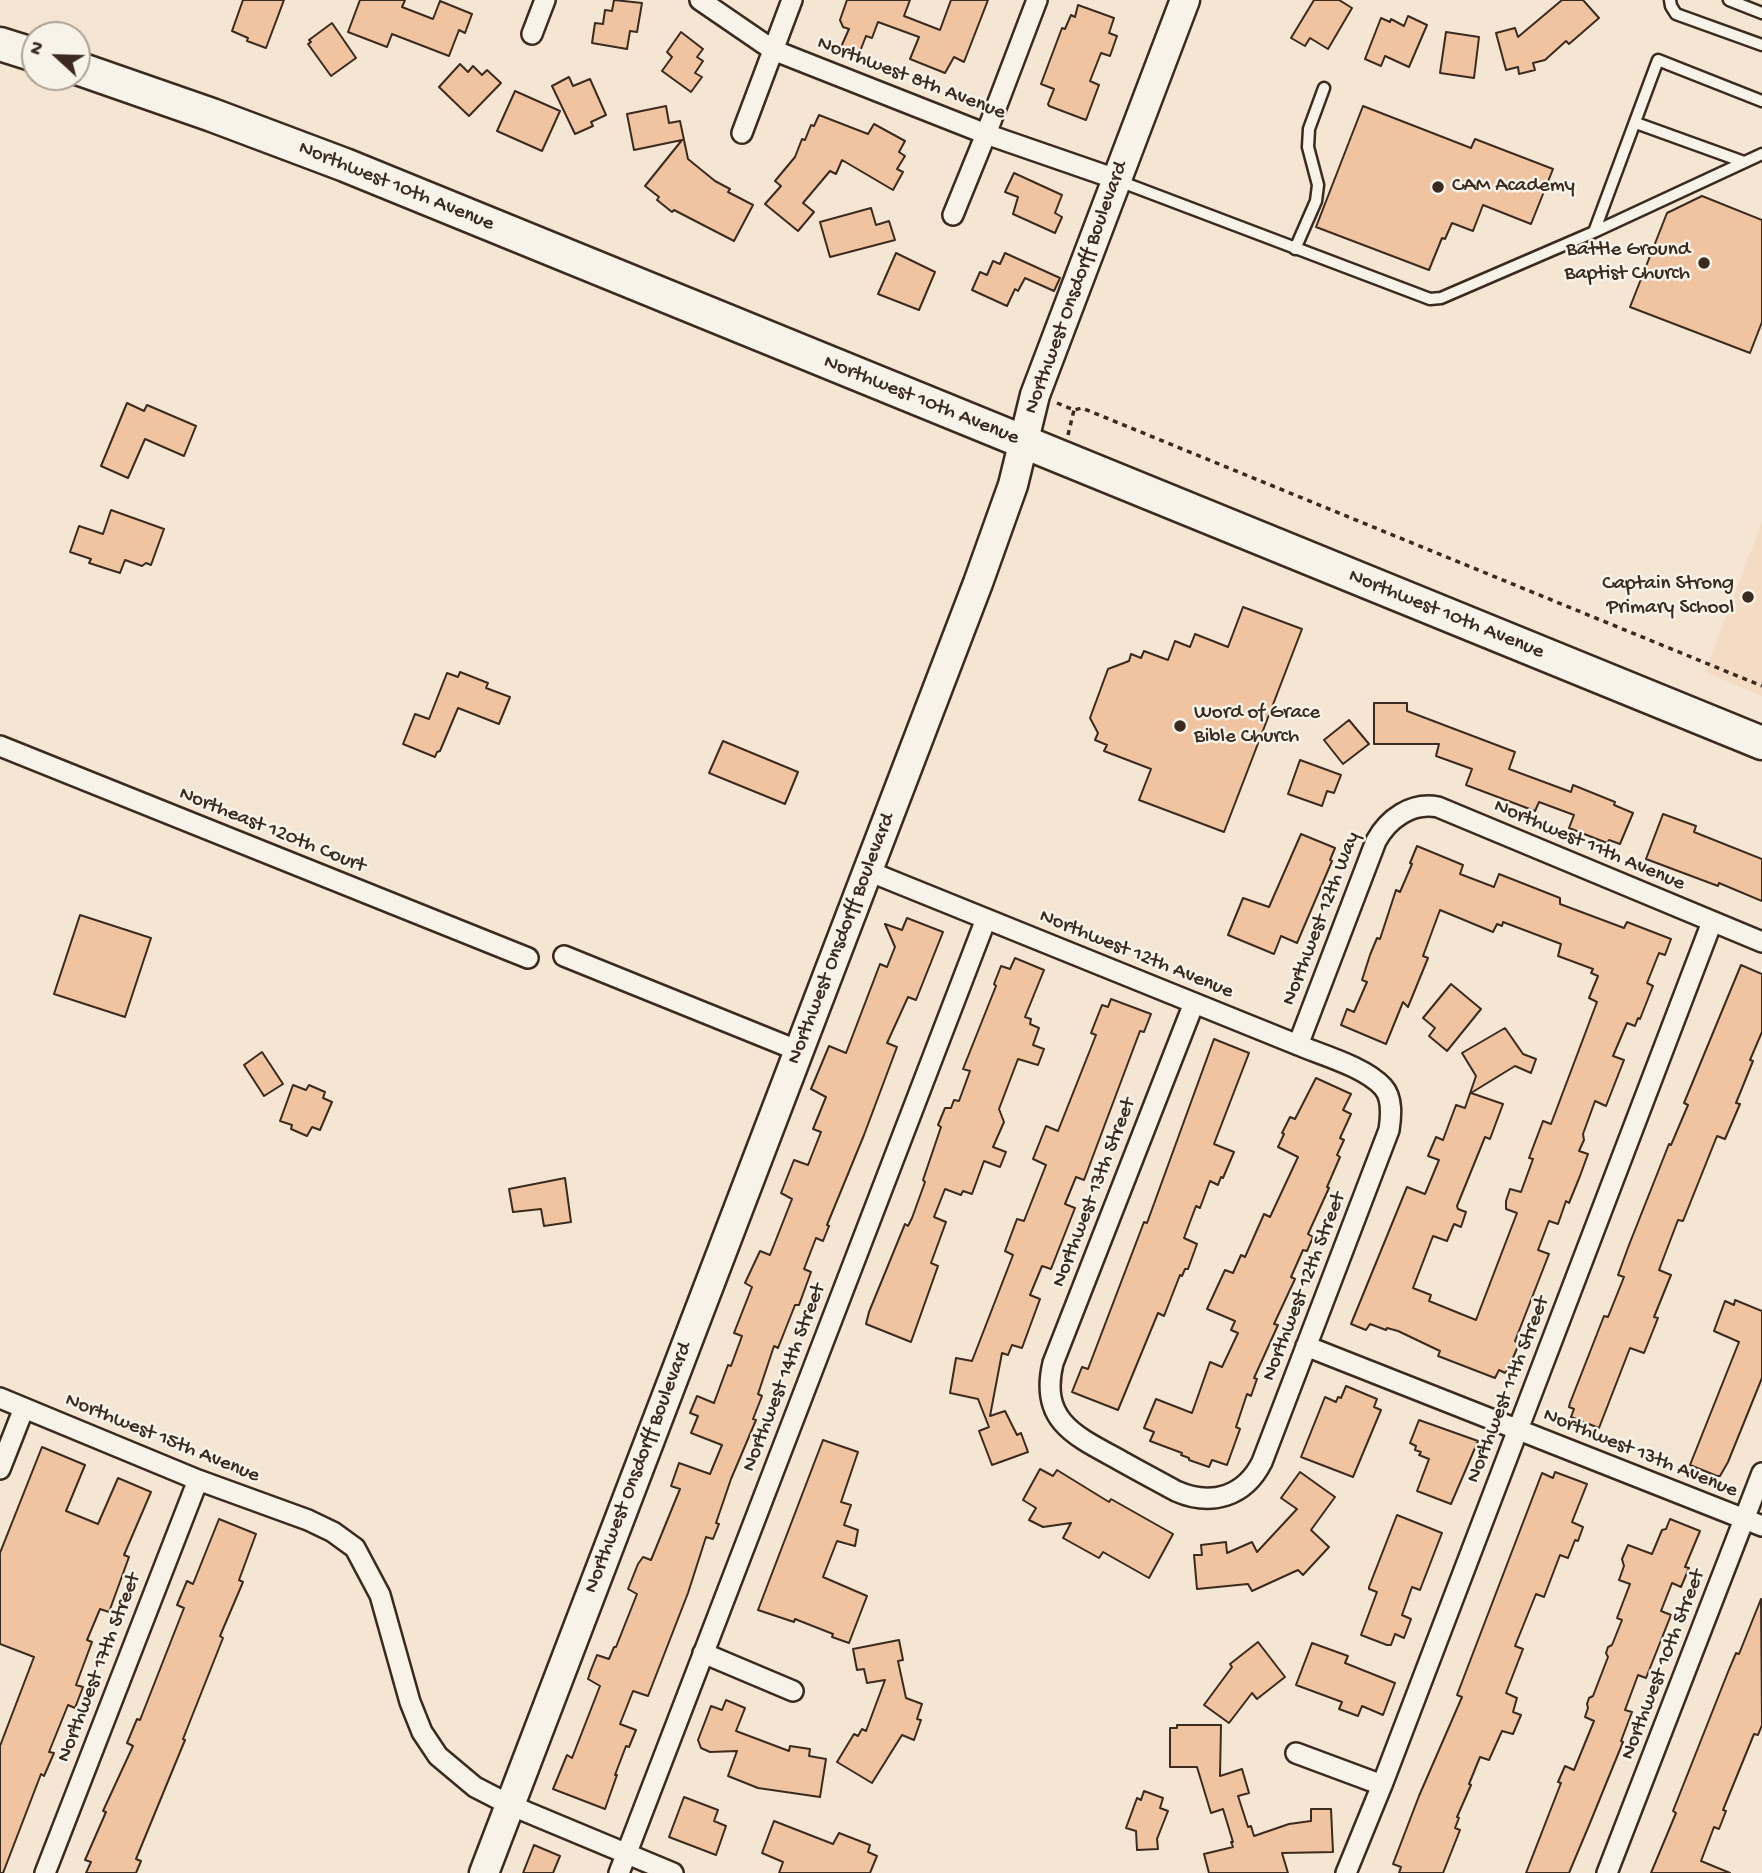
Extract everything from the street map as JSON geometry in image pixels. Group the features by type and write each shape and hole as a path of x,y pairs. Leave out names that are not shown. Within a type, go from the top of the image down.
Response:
{"main road":[{"path":"0,44 21,51"},
{"name":"Northwest 10th Avenue","path":"91,73 345,165 1762,743"}],"street":[{"path":"532,34 545,0"},
{"name":"Northwest 8th Avenue","path":"700,0 773,50 986,134 1116,179"},
{"path":"742,132 792,0"},
{"path":"953,215 1037,0"},
{"name":"Northwest Onsdorff Boulevard","path":"484,1873 978,583 1013,485 1035,395 1185,0"},
{"name":"Northeast 120th Court","path":"0,746 528,958"},
{"name":"Northwest 11th Avenue","path":"1398,816 1423,806 1438,807 1762,942"},
{"name":"Northwest 12th Way","path":"1298,1045 1376,841 1382,830 1398,816"},
{"name":"Northwest 12th Avenue","path":"868,871 1358,1070 1383,1087"},
{"name":"Northwest 14th Street","path":"619,1873 986,919"},
{"name":"Northwest 11th Street","path":"1346,1873 1712,922"},
{"path":"564,956 799,1051"},
{"name":"Northwest 13th Street","path":"1194,1003 1053,1363 1050,1385 1052,1402 1059,1419 1077,1437 1186,1496 1207,1499 1235,1492"},
{"name":"Northwest 12th Street","path":"1235,1492 1251,1481 1262,1462 1389,1130 1391,1111 1388,1095 1383,1087"},
{"name":"Northwest 13th Avenue","path":"1306,1346 1753,1523"},
{"name":"Northwest 15th Avenue","path":"0,1398 198,1480 333,1532 355,1548 367,1566 380,1595 410,1702 422,1732 438,1756 475,1787 510,1805 673,1873"},
{"path":"0,1469 24,1408"},
{"name":"Northwest 10th Street","path":"1608,1873 1753,1523 1762,1474"},
{"name":"Northwest 17th Street","path":"45,1873 198,1480"},
{"path":"704,1653 793,1690"},
{"path":"1296,1754 1382,1785"}],"lane":[{"path":"1670,0 1676,14 1762,45"},
{"path":"1729,0 1762,13"},
{"path":"1594,232 1658,60 1762,101"},
{"path":"1295,249 1317,194 1318,186 1308,147 1309,129 1324,88"},
{"path":"1636,123 1744,162"},
{"path":"1116,179 1430,299 1441,298 1594,232 1762,154"}],"path":[{"path":"1074,410 1082,408 1271,483 1762,686"}],"shaded area":[{"name":"Captain Strong Primary School","path":"1762,522 1762,696 1705,672"}],"building":[{"path":"243,0 284,0 266,48 247,41 248,38 232,31"},
{"path":"360,0 405,0 402,7 433,19 440,1 472,14 465,33 459,30 449,56 392,34 387,47 348,32"},
{"path":"614,0 642,3 637,32 630,31 627,49 592,43 595,23 603,24 605,10 612,11"},
{"path":"847,0 910,0 904,16 940,30 951,0 988,0 964,62 954,57 945,73 910,59 919,37 878,22 872,38 866,36 859,54 841,47 849,29 843,27 840,20"},
{"path":"1314,0 1339,0 1352,8 1328,49 1310,38 1305,46 1291,38"},
{"path":"1562,0 1583,0 1599,18 1569,44 1566,41 1545,60 1533,63 1535,70 1519,74 1518,67 1506,70 1496,33 1515,28 1518,37"},
{"path":"1078,5 1114,18 1109,33 1117,36 1110,56 1101,53 1090,81 1099,85 1086,120 1049,106 1054,89 1041,84 1062,28 1065,29 1071,15 1075,17"},
{"path":"1408,16 1427,25 1409,67 1385,56 1381,66 1365,59 1381,18 1390,22 1391,19 1404,26"},
{"path":"332,23 356,58 331,76 308,44 311,42 309,40"},
{"path":"681,32 703,49 697,57 703,61 695,73 702,77 691,92 662,71 672,57 667,52"},
{"path":"1446,32 1479,37 1474,78 1440,73"},
{"path":"460,64 468,72 473,66 482,75 487,70 501,83 469,116 439,87"},
{"path":"569,77 573,86 590,79 606,115 591,122 593,126 575,134 552,86"},
{"path":"515,91 560,111 542,151 497,131"},
{"path":"666,106 669,123 680,121 688,159 715,181 730,189 728,192 753,205 734,241 674,210 672,212 645,186 682,140 634,150 627,114"},
{"name":"CAM Academy","path":"1363,106 1471,148 1475,139 1553,169 1531,224 1483,205 1473,231 1452,223 1445,239 1442,238 1429,270 1316,227"},
{"path":"819,115 868,134 874,124 905,141 899,152 905,156 897,169 903,172 893,190 842,160 836,174 830,171 803,203 814,212 798,231 765,204 781,186 775,181 795,157 802,139 805,140"},
{"path":"1014,173 1062,195 1055,213 1062,217 1055,233 1013,214 1018,197 1005,192"},
{"name":"Battle Ground Baptist Church","path":"1702,196 1762,220 1762,322 1750,353 1630,307 1667,213"},
{"path":"871,208 876,225 889,221 895,240 830,257 820,222"},
{"path":"896,253 935,272 919,310 878,294"},
{"path":"1005,253 1060,278 1054,291 1025,278 1018,291 1015,289 1007,306 972,290 980,272 987,275 993,261 1000,264"},
{"path":"127,403 144,411 147,405 196,426 184,456 145,439 128,478 101,466"},
{"path":"111,510 164,529 151,565 146,563 142,566 125,560 120,573 89,563 91,559 70,552 79,526 103,534"},
{"name":"Word of Grace Bible Church","path":"1243,607 1302,629 1224,832 1139,800 1151,769 1104,751 1107,745 1095,740 1098,733 1090,718 1108,669 1129,661 1131,654 1141,658 1144,651 1168,660 1175,641 1190,647 1195,634 1228,647"},
{"path":"460,672 488,683 486,688 510,697 499,724 458,708 435,757 403,744 415,714 429,719 447,673 458,677"},
{"path":"1374,703 1407,703 1407,711 1515,752 1509,769 1571,792 1573,785 1615,802 1614,805 1633,813 1620,844 1609,840 1607,843 1569,828 1574,815 1539,802 1535,811 1466,785 1472,769 1436,756 1439,744 1374,744"},
{"path":"1349,720 1369,744 1343,764 1324,740"},
{"path":"723,741 798,772 785,804 709,773"},
{"path":"1300,760 1341,775 1334,793 1327,791 1322,806 1288,794"},
{"path":"1663,814 1696,826 1694,832 1762,859 1762,901 1719,883 1718,886 1646,859"},
{"path":"1301,834 1335,848 1297,943 1281,936 1274,954 1228,935 1243,898 1269,907"},
{"path":"1417,846 1463,865 1460,874 1494,887 1499,874 1560,898 1560,904 1624,928 1627,922 1671,939 1665,955 1659,953 1647,983 1653,986 1640,1019 1638,1018 1635,1026 1627,1023 1613,1056 1624,1060 1606,1106 1595,1101 1579,1151 1588,1154 1558,1224 1549,1221 1538,1250 1549,1254 1515,1341 1519,1344 1508,1369 1505,1373 1499,1370 1495,1378 1438,1356 1440,1351 1398,1331 1370,1324 1366,1330 1351,1324 1407,1187 1425,1194 1439,1160 1428,1156 1436,1137 1443,1140 1456,1105 1465,1108 1476,1076 1462,1053 1505,1028 1523,1054 1536,1059 1531,1073 1515,1066 1471,1093 1503,1104 1490,1139 1485,1137 1457,1206 1466,1212 1461,1227 1454,1224 1447,1241 1433,1236 1413,1288 1431,1295 1429,1301 1476,1320 1517,1213 1506,1209 1510,1189 1521,1192 1533,1159 1529,1158 1543,1121 1551,1124 1597,1002 1589,998 1598,976 1591,973 1593,969 1558,956 1561,944 1503,922 1502,926 1497,924 1493,932 1440,910 1423,956 1428,958 1408,1007 1403,1002 1386,1044 1341,1025 1347,1009 1354,1012 1367,982 1362,980 1370,955 1377,938 1380,939 1396,890 1400,892"},
{"path":"80,915 151,938 125,1017 54,994"},
{"path":"907,918 943,932 916,1000 908,997 887,1043 897,1047 823,1241 816,1238 804,1269 811,1272 799,1305 795,1305 778,1348 774,1346 758,1394 762,1396 753,1419 756,1420 731,1479 713,1539 706,1537 688,1593 648,1696 633,1691 620,1724 636,1730 629,1747 626,1746 605,1809 553,1789 567,1755 572,1758 600,1686 588,1679 591,1670 597,1655 609,1659 616,1647 637,1594 628,1589 638,1564 643,1557 651,1560 680,1489 671,1486 679,1463 710,1474 722,1445 691,1433 698,1416 690,1413 697,1396 714,1403 742,1336 734,1333 752,1287 745,1283 760,1251 770,1255 792,1199 781,1193 794,1160 808,1165 821,1132 813,1129 826,1097 811,1089 829,1046 846,1053 880,964 887,967 895,947 885,924 902,930"},
{"path":"1015,958 1044,970 1025,1017 1031,1019 1030,1024 1039,1028 1033,1045 1044,1049 1038,1065 1018,1059 999,1109 1004,1122 993,1147 1006,1152 1000,1167 984,1161 972,1194 963,1191 961,1195 945,1189 934,1217 946,1222 931,1263 938,1266 911,1342 866,1324 869,1312 905,1224 908,1226 912,1218 925,1182 923,1180 945,1108 951,1108 954,1100 959,1101 970,1071 963,1069 996,986 994,984 1001,966 1010,969"},
{"path":"1741,965 1762,974 1762,1032 1736,1103 1740,1104 1725,1139 1717,1136 1683,1221 1678,1220 1659,1270 1671,1275 1654,1317 1658,1318 1644,1353 1630,1348 1599,1428 1571,1417 1574,1409 1569,1407 1570,1403 1604,1316 1608,1317 1624,1277 1618,1275 1629,1245 1669,1144 1671,1145 1688,1105 1684,1103"},
{"path":"1451,984 1481,1009 1447,1051 1429,1036 1435,1028 1423,1018"},
{"path":"1111,999 1151,1014 1144,1032 1140,1031 1084,1180 1076,1177 1065,1204 1075,1208 1051,1269 1042,1266 1030,1295 1040,1299 1022,1348 1012,1345 1008,1355 1002,1353 990,1416 1005,1411 1017,1435 1021,1433 1028,1452 992,1465 979,1431 989,1427 978,1399 950,1393 956,1358 972,1361 1013,1255 1005,1251 1017,1219 1024,1221 1046,1165 1033,1159 1046,1126 1058,1131 1096,1035 1091,1033 1102,1005 1108,1007"},
{"path":"1214,1039 1249,1053 1214,1144 1234,1152 1223,1178 1221,1177 1218,1185 1210,1181 1200,1208 1196,1206 1184,1238 1197,1244 1188,1269 1180,1275 1164,1316 1158,1313 1118,1410 1072,1392 1082,1367 1088,1369 1144,1222 1147,1223"},
{"path":"262,1052 283,1084 264,1096 244,1065"},
{"path":"1316,1078 1351,1094 1343,1110 1351,1114 1340,1138 1344,1140 1337,1155 1340,1157 1308,1234 1313,1237 1307,1251 1303,1250 1291,1277 1295,1279 1274,1324 1278,1325 1254,1378 1257,1379 1251,1396 1247,1394 1236,1427 1240,1429 1227,1465 1212,1460 1209,1467 1150,1441 1154,1432 1144,1428 1156,1399 1192,1413 1210,1362 1222,1367 1238,1333 1231,1330 1235,1321 1207,1309 1225,1270 1233,1273 1241,1255 1245,1257 1264,1214 1270,1217 1298,1157 1278,1147 1284,1134 1282,1133 1290,1117 1295,1119"},
{"path":"293,1085 306,1090 309,1085 325,1092 323,1098 332,1102 320,1130 312,1127 307,1136 291,1129 292,1125 280,1121"},
{"path":"565,1178 571,1222 544,1226 541,1209 513,1212 509,1189"},
{"path":"1735,1300 1762,1311 1762,1378 1728,1462 1720,1476 1717,1476 1690,1465 1739,1342 1714,1331 1725,1301 1734,1305"},
{"path":"1346,1386 1377,1399 1374,1407 1381,1410 1353,1477 1301,1457 1325,1397 1336,1402 1338,1397 1341,1398"},
{"path":"1419,1420 1478,1441 1451,1504 1417,1491 1429,1459 1419,1455 1421,1452 1415,1450 1416,1446 1410,1443"},
{"path":"823,1440 858,1452 841,1502 851,1505 844,1525 858,1530 855,1546 837,1541 823,1577 867,1596 849,1643 795,1619 794,1622 758,1610"},
{"path":"42,1447 85,1465 66,1511 98,1524 118,1478 151,1492 124,1555 129,1557 109,1612 100,1609 87,1640 92,1642 76,1685 83,1687 75,1708 68,1705 49,1752 54,1753 44,1776 41,1774 3,1873 0,1873 0,1746 34,1657 0,1644 0,1553"},
{"path":"1040,1469 1053,1476 1057,1470 1109,1502 1111,1499 1173,1534 1149,1578 1103,1552 1099,1558 1063,1538 1071,1523 1043,1527 1029,1520 1036,1508 1023,1500"},
{"path":"1300,1472 1335,1497 1311,1530 1329,1547 1303,1575 1298,1570 1252,1591 1248,1584 1197,1589 1194,1555 1202,1555 1201,1545 1226,1542 1227,1553 1252,1542 1257,1552 1297,1509 1281,1498"},
{"path":"1555,1472 1587,1484 1572,1522 1583,1527 1568,1558 1560,1555 1544,1597 1536,1594 1515,1646 1523,1649 1506,1693 1517,1698 1513,1712 1521,1715 1513,1734 1502,1731 1489,1760 1480,1757 1457,1817 1459,1818 1455,1828 1460,1830 1443,1873 1399,1873 1401,1867 1393,1864 1462,1697 1457,1695 1542,1473 1553,1478"},
{"path":"1397,1515 1442,1533 1420,1590 1412,1587 1402,1615 1411,1619 1404,1638 1395,1634 1391,1645 1387,1645 1361,1635 1377,1592 1369,1587"},
{"path":"219,1519 256,1534 239,1580 243,1582 220,1636 223,1638 136,1859 141,1861 136,1873 86,1873 91,1862 85,1860 106,1812 103,1811 133,1746 127,1743 137,1719 140,1720 184,1608 177,1605 187,1581 193,1584"},
{"path":"1670,1519 1700,1531 1685,1567 1689,1568 1681,1587 1672,1583 1661,1611 1671,1615 1646,1678 1638,1675 1625,1710 1632,1712 1621,1741 1623,1742 1569,1873 1526,1873 1565,1766 1574,1770 1594,1721 1585,1717 1587,1704 1593,1696 1608,1657 1608,1647 1612,1645 1622,1620 1617,1618 1630,1584 1619,1580 1624,1566 1622,1559 1628,1545 1652,1554"},
{"path":"1761,1599 1762,1725 1758,1735 1754,1734 1723,1810 1726,1811 1719,1829 1714,1827 1701,1861 1730,1873 1651,1873 1728,1672 1736,1653 1739,1654"},
{"path":"899,1640 903,1660 898,1661 906,1698 922,1704 917,1719 921,1720 914,1740 902,1735 872,1783 837,1762 854,1734 858,1736 862,1729 866,1731 885,1680 867,1683 864,1669 857,1670 853,1649"},
{"path":"1258,1642 1285,1677 1257,1699 1252,1693 1229,1723 1204,1705 1232,1667 1230,1664"},
{"path":"1312,1643 1348,1656 1345,1663 1395,1683 1383,1715 1362,1706 1358,1716 1339,1709 1342,1702 1296,1685"},
{"path":"726,1700 745,1708 736,1731 789,1751 790,1746 810,1749 809,1756 826,1759 820,1797 758,1788 728,1776 737,1751 710,1752 701,1748 698,1740 711,1706 722,1710"},
{"path":"1177,1725 1221,1725 1220,1776 1242,1769 1249,1793 1238,1796 1248,1827 1251,1826 1254,1836 1289,1824 1311,1821 1311,1809 1331,1809 1333,1852 1282,1853 1288,1873 1209,1873 1204,1854 1233,1847 1233,1842 1223,1809 1211,1813 1197,1767 1170,1767 1170,1728 1177,1728"},
{"path":"1144,1791 1163,1798 1160,1808 1168,1811 1157,1839 1158,1849 1137,1850 1136,1831 1126,1828 1137,1798 1141,1800"},
{"path":"684,1797 718,1810 714,1821 726,1826 716,1855 669,1837"},
{"path":"774,1821 833,1844 839,1833 870,1845 868,1852 877,1856 870,1873 779,1873 783,1862 762,1853"},
{"path":"534,1845 560,1856 553,1873 523,1873"}],"place":[{"name":"CAM Academy","path":"1438,187"},
{"name":"Battle Ground Baptist Church","path":"1704,263"},
{"name":"Captain Strong Primary School","path":"1748,597"},
{"name":"Word of Grace Bible Church","path":"1180,726"}]}
